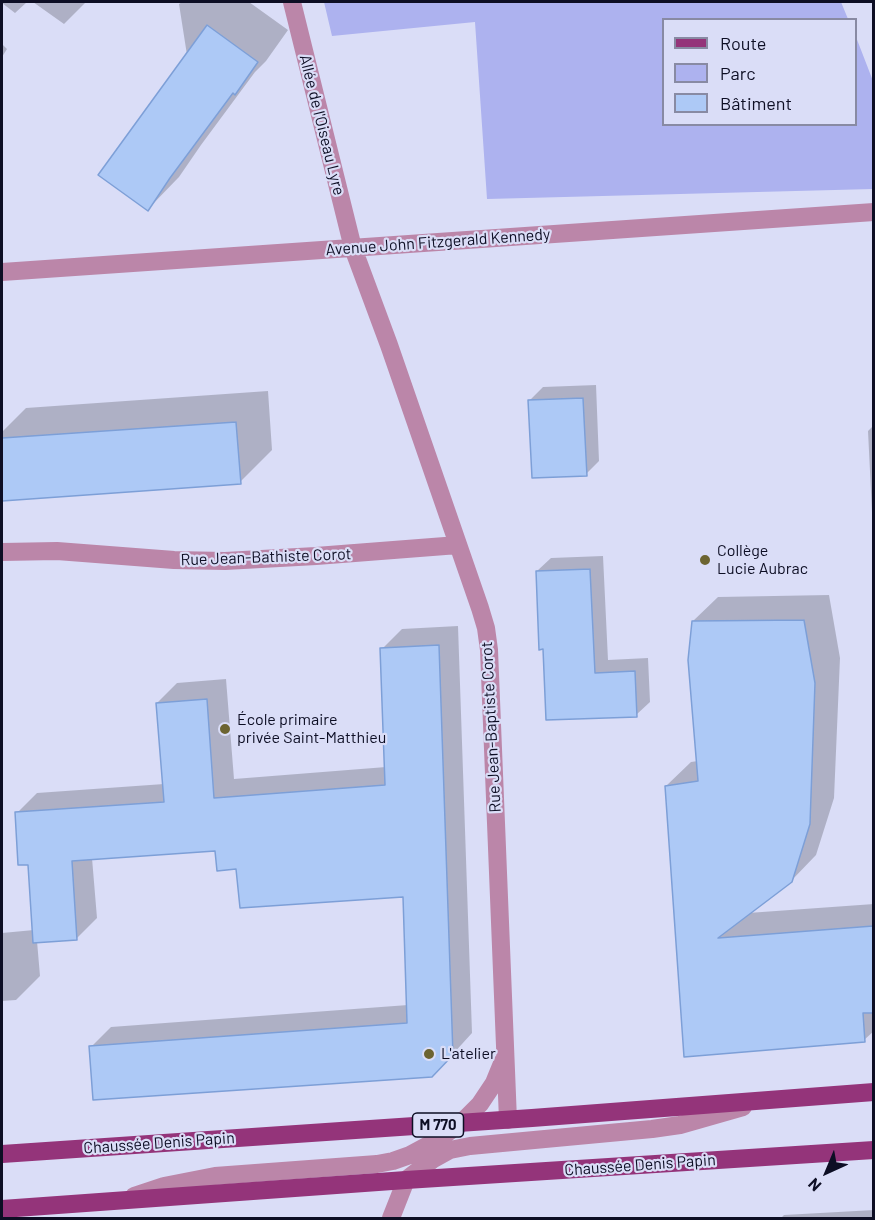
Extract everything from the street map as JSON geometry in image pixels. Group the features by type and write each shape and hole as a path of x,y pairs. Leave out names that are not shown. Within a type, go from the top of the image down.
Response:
{"main road":[{"name":"Chaussée Denis Papin","path":"2,1154 508,1120 873,1092"},
{"name":"Chaussée Denis Papin","path":"2,1209 873,1150"}],"street":[{"name":"Allée de l'Oiseau Lyre","path":"292,2 353,248"},
{"name":"Avenue John Fitzgerald Kennedy","path":"2,272 873,212"},
{"name":"Rue Jean-Baptiste Corot","path":"353,248 389,345 486,628 489,650 508,1120"},
{"name":"Rue Jean-Bathiste Corot","path":"2,552 57,551 174,560 225,561 458,545"},
{"name":"Chaussée Denis Papin","path":"118,1201 164,1186 215,1176 376,1164 410,1155 436,1141 461,1123 480,1104 494,1083 506,1055"},
{"name":"Chaussée Denis Papin","path":"406,1180 432,1160 450,1150 470,1146 680,1125 765,1101"},
{"path":"391,1218 406,1180"}],"green space":[{"path":"324,2 841,2 848,18 662,18 662,126 857,126 857,40 873,81 873,189 487,199 475,22 332,36"}],"building":[{"path":"207,25 258,62 170,178 148,211 98,175"},
{"path":"583,398 587,476 532,478 528,400"},
{"path":"236,422 241,484 2,501 2,438"},
{"path":"590,569 595,673 635,671 637,717 546,720 543,649 539,650 536,571"},
{"path":"804,620 815,683 810,824 792,882 718,938 873,926 873,1013 863,1013 865,1042 684,1057 665,786 698,781 688,660 692,621"},
{"path":"439,645 453,1055 432,1077 93,1100 89,1046 407,1023 403,897 240,908 236,869 217,871 215,851 72,861 77,940 33,943 28,865 18,865 15,812 164,802 156,703 207,699 214,798 385,785 380,648"}],"place":[{"name":"Collège Lucie Aubrac","path":"705,560"},
{"name":"École primaire privée Saint-Matthieu","path":"225,729"},
{"name":"L'atelier","path":"429,1054"}]}
